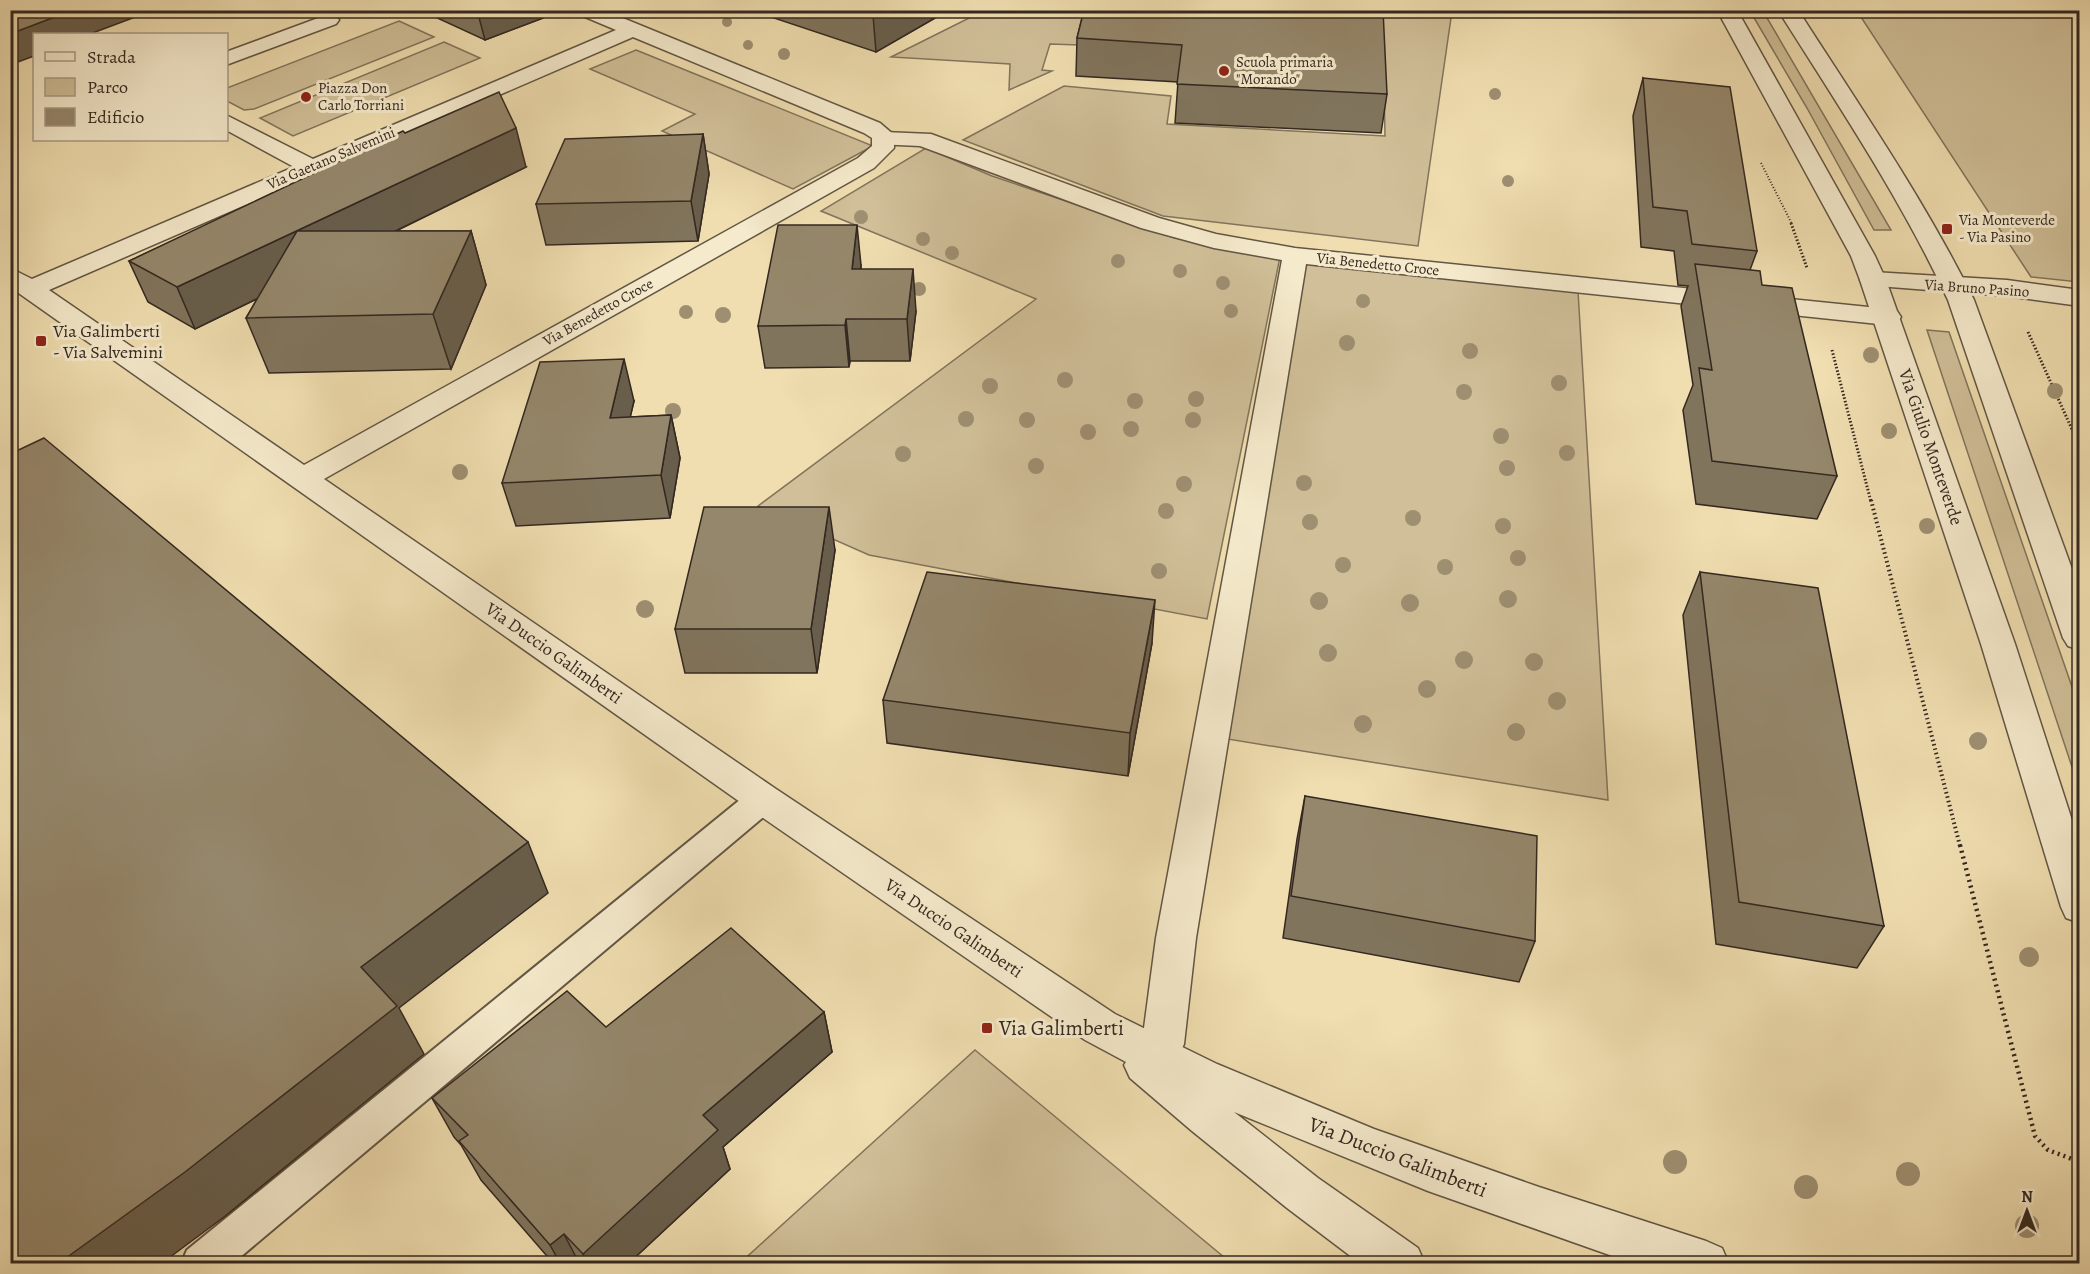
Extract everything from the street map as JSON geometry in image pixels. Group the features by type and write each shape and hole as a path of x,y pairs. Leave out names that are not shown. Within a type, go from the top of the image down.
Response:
{"street":[{"path":"585,10 864,124 879,132 885,139"},
{"name":"Via Giulio Monteverde","path":"1727,10 1863,256 1888,317 1998,644 2079,907"},
{"path":"1788,10 1886,164 1939,254 1966,313 2079,638"},
{"path":"228,58 329,20"},
{"name":"Via Gaetano Salvemini","path":"20,282 310,167 633,30"},
{"path":"228,122 310,167"},
{"name":"Via Benedetto Croce","path":"303,478 866,163 879,153 885,139 923,140 1150,223 1214,241 1295,255 1888,317"},
{"path":"1156,1059 1163,1044 1176,938 1295,255"},
{"name":"Via Bruno Pasino","path":"1873,280 1954,287 2007,288 2079,298"},
{"name":"Via Duccio Galimberti","path":"20,282 763,799 1100,1027 1156,1059 1306,1123 1423,1169 1706,1263"},
{"name":"Via Duccio Galimberti","path":"1100,1027 1239,1144 1362,1238 1402,1263"}],"lane":[{"path":"201,1263 763,799"}],"path":[{"path":"1758,158 1796,232 1821,311 1846,400 2035,1136 2039,1145 2049,1153 2079,1162"}],"green space":[{"path":"983,11 1088,11 1080,45 1050,44 1042,70 1052,71 1009,90 1010,64 891,57"},
{"path":"1359,11 1452,11 1418,246 1163,216 963,140 1064,86 1171,96 1167,124 1385,136 1383,39"},
{"path":"1750,11 1763,11 1891,230 1874,230 1807,108"},
{"path":"1857,11 2079,11 2079,282 2031,277"},
{"path":"399,21 434,37 254,109 244,110 228,102 228,88"},
{"path":"444,42 480,58 293,136 260,118"},
{"path":"636,50 873,146 793,189 662,131 695,114 590,69"},
{"path":"926,148 992,176 1175,238 1280,257 1207,619 869,555 758,506 1036,299 821,211"},
{"path":"1299,259 1578,291 1608,800 1215,737"},
{"path":"1927,330 1949,332 2079,707 2079,788"},
{"path":"975,1050 1231,1263 740,1263"}],"building":[{"path":"10,10 73,10 10,34"},
{"path":"859,10 881,10 873,15"},
{"path":"1084,10 1383,10 1387,94 1177,84 1182,45 1077,38"},
{"path":"1643,78 1730,87 1757,251 1692,244 1687,211 1653,207"},
{"path":"499,92 516,128 177,287 129,261 403,131 405,133"},
{"path":"703,134 691,201 536,204 565,139"},
{"path":"778,225 857,225 852,269 913,269 907,319 846,319 845,325 758,326"},
{"path":"297,231 471,231 433,314 246,318"},
{"path":"1695,264 1760,271 1762,285 1792,288 1837,476 1712,461 1699,368 1712,370"},
{"path":"624,359 610,418 671,415 661,475 502,483 540,362"},
{"path":"44,438 528,842 361,967 397,1006 185,1172 59,1263 10,1263 10,454"},
{"path":"704,507 829,507 811,629 675,629"},
{"path":"927,572 1155,600 1130,733 883,700"},
{"path":"1700,572 1818,588 1884,926 1739,902"},
{"path":"1305,796 1537,836 1535,941 1291,896"},
{"path":"731,928 824,1012 703,1115 718,1130 583,1254 564,1234 550,1245 459,1141 468,1135 432,1098 567,991 606,1027"}],"place":[{"name":"Scuola primaria \"Morando\"","path":"1224,71"},
{"name":"Piazza Don Carlo Torriani","path":"306,97"},
{"name":"Via Monteverde - Via Pasino","path":"1947,229"},
{"name":"Via Galimberti - Via Salvemini","path":"41,341"},
{"name":"Via Galimberti","path":"987,1028"}]}
